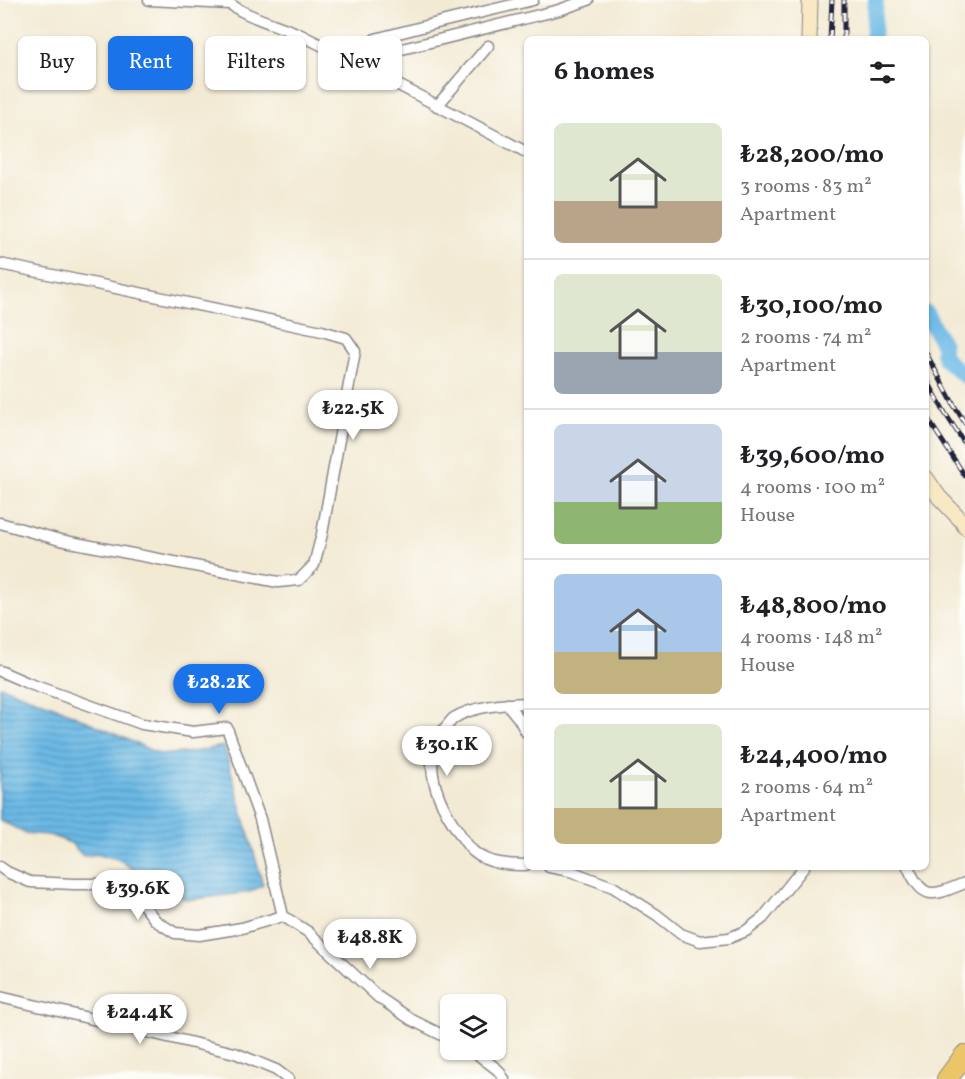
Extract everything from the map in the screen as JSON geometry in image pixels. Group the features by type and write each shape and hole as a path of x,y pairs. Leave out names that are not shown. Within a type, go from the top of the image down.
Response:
{"highway":[{"path":"947,1079 964,1054"}],"street":[{"path":"149,0 228,2 318,45"},
{"path":"387,36 533,0"},
{"path":"402,49 559,10 588,0"},
{"path":"809,36 810,0"},
{"path":"437,106 488,46"},
{"path":"402,88 524,150"},
{"path":"0,264 322,331 346,338 355,351 322,534 314,565 299,580 278,582 60,540 0,523"},
{"path":"929,482 964,525"},
{"path":"0,671 142,724 193,732 227,728 260,819 283,916 308,932 378,997 412,1020 440,1034"},
{"path":"524,703 473,710 453,718 437,738 432,758 433,781 440,800 450,820 474,852 506,866 524,865"},
{"path":"507,704 524,728"},
{"path":"0,867 30,882 107,884 126,887 156,921 175,933 199,935 232,930 283,916"},
{"path":"565,870 613,887 657,915 681,934 700,941 729,938 746,931 763,918 802,870"},
{"path":"910,870 924,891 937,894 965,883"},
{"path":"0,997 235,1053 276,1070 288,1079"},
{"path":"485,1060 498,1070 504,1079"}],"water":[{"path":"0,686 56,707 161,755 224,746 263,885 250,892 187,900 141,875 118,859 99,854 83,856 71,843 49,835 25,833 0,820"}],"waterway":[{"path":"873,36 876,0"},
{"path":"929,319 943,345 945,359 965,376"}],"railway":[{"path":"830,36 832,0"},
{"path":"844,0 844,36"},
{"path":"929,359 965,423"},
{"path":"929,384 965,444"},
{"path":"929,421 965,476"}]}
